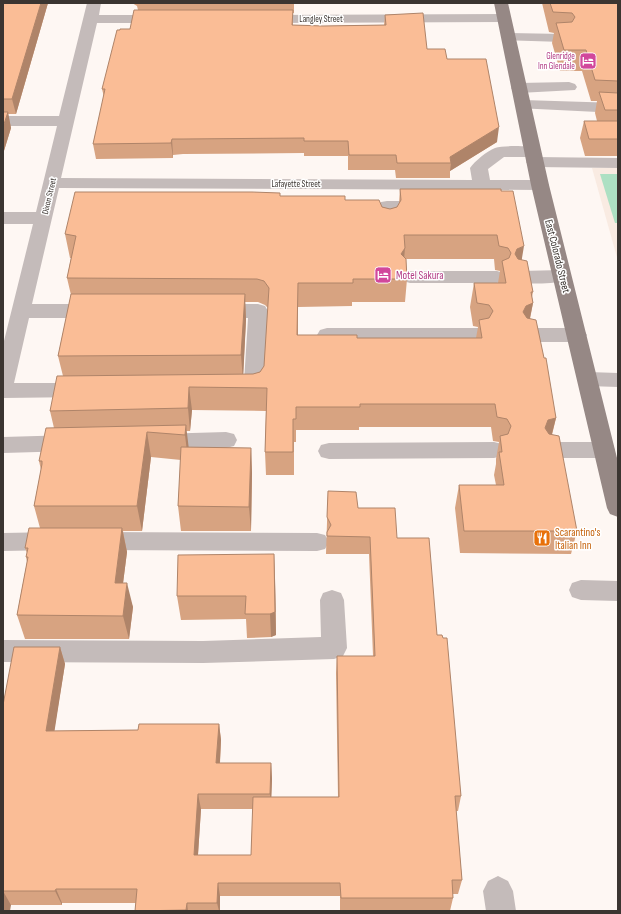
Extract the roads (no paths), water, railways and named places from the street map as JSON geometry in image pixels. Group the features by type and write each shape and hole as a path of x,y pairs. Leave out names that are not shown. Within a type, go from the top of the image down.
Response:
{"main road":[{"name":"East Colorado Street","path":"501,3 540,185 588,379 609,452 618,508"}],"street":[{"path":"92,11 176,19"},
{"name":"Dixon Street","path":"3,388 92,11"},
{"name":"Langley Street","path":"248,19 311,12 504,18"},
{"path":"508,37 563,38"},
{"path":"519,88 569,87"},
{"path":"523,105 618,108"},
{"path":"3,121 67,121"},
{"path":"482,185 479,168 500,152 534,157 618,163"},
{"name":"Lafayette Street","path":"52,183 385,184 463,192 482,185 540,185"},
{"path":"385,184 388,225"},
{"path":"387,206 441,206"},
{"path":"3,218 42,224"},
{"path":"3,231 42,224"},
{"path":"521,277 562,276"},
{"path":"410,277 497,277"},
{"path":"21,311 119,311"},
{"path":"196,311 258,311 254,389 222,389"},
{"path":"325,335 478,335"},
{"path":"530,335 577,335"},
{"path":"588,379 618,380"},
{"path":"3,391 105,390"},
{"path":"141,442 226,440"},
{"path":"3,445 95,443"},
{"path":"329,451 494,450"},
{"path":"552,450 609,452"},
{"path":"3,542 317,542"},
{"path":"581,590 618,591"},
{"path":"3,651 203,652 334,648 332,600"}],"place":[{"name":"Glenridge Inn Glendale","path":"588,61"},
{"name":"Motel Sakura","path":"383,275"},
{"name":"Scarantino's Italian Inn","path":"542,538"}]}
